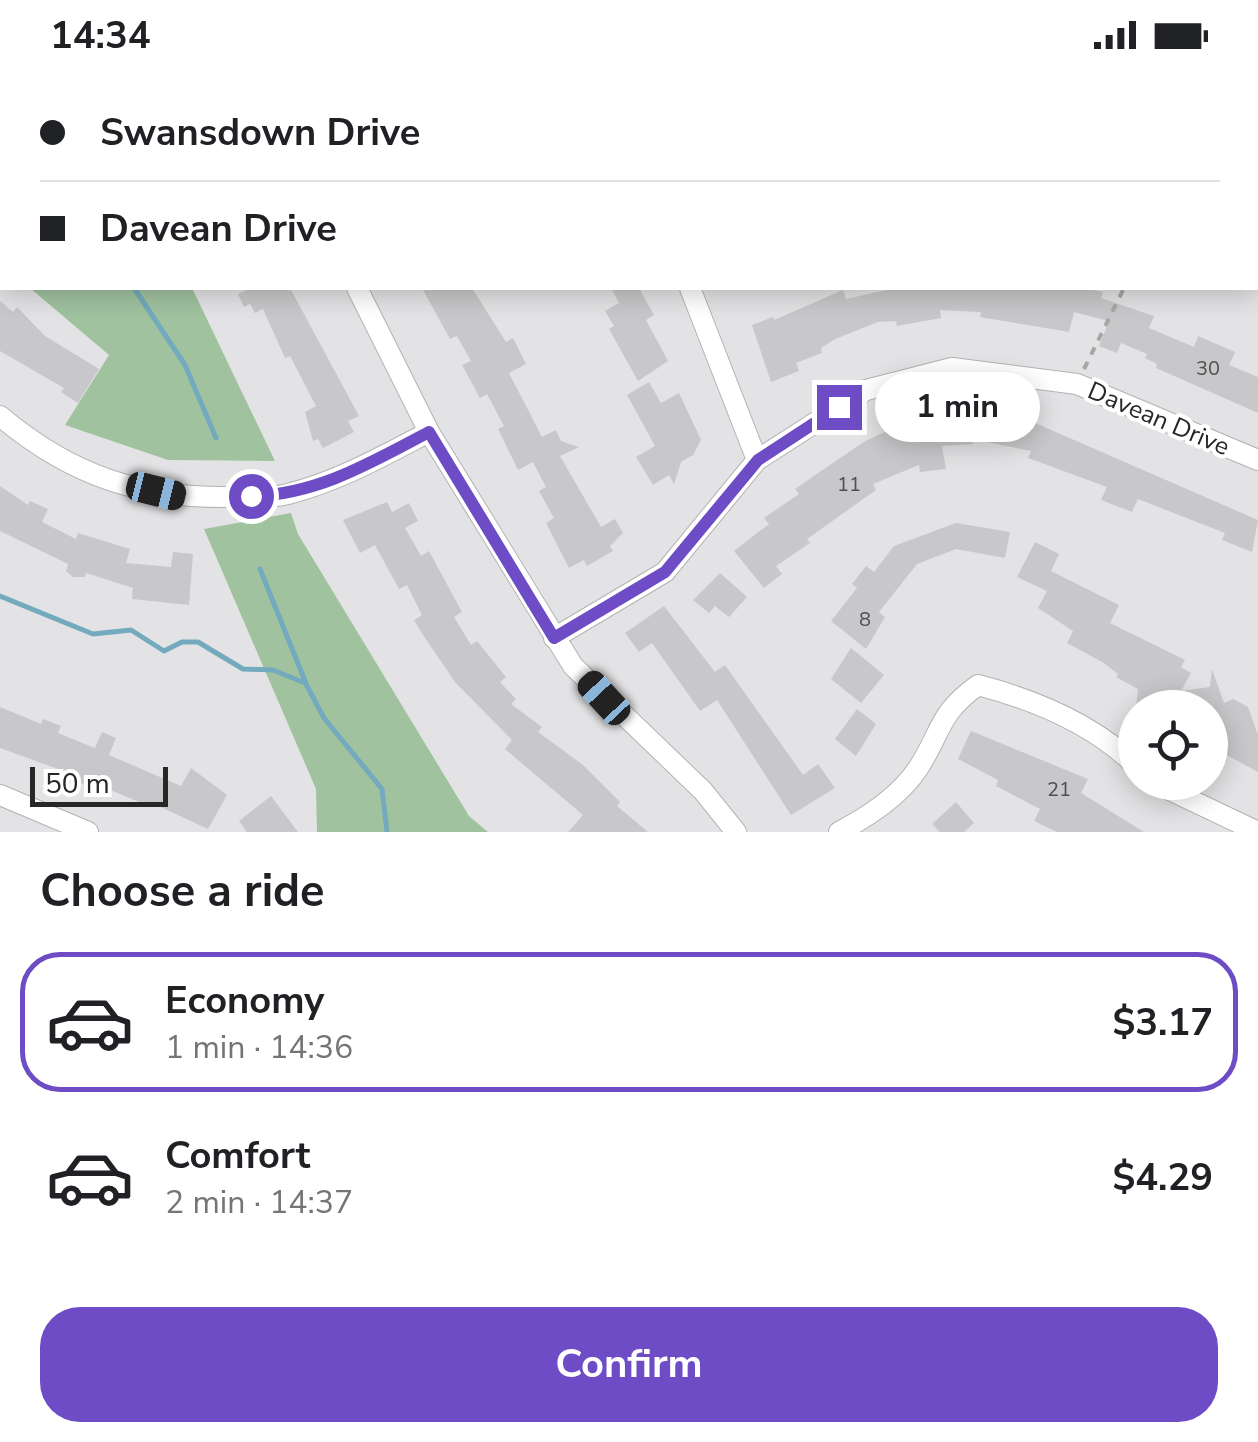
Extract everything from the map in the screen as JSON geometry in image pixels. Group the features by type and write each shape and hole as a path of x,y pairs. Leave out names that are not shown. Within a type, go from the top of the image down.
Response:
{"street":[{"path":"358,290 429,432 554,638 594,688 703,791 736,832"},
{"path":"691,290 758,460"},
{"name":"Davean Drive","path":"554,638 665,572 758,460 866,390 952,368 1077,384 1258,460"},
{"path":"0,416 44,453 98,477 184,498 284,496 348,474 429,432"},
{"path":"840,832 875,812 918,769 949,706 978,686 1031,699 1118,748"},
{"path":"0,795 88,832"},
{"path":"1191,800 1258,832"}],"path":[{"path":"678,70 695,70"},
{"path":"1077,384 1123,290"}],"green space":[{"path":"32,290 193,290 275,461 168,460 65,425 109,355"},
{"path":"291,513 298,534 469,816 488,832 317,832 316,789 204,529"}],"building":[{"path":"247,290 291,290 359,416 348,421 354,432 323,448 318,439 313,441 305,412 316,406 290,356 285,358 263,309 255,313 250,304 244,307 238,294"},
{"path":"423,290 473,290 506,342 513,338 526,364 509,373 542,437 556,430 561,441 579,447 560,456 601,527 615,519 623,533 610,546 613,551 587,566 584,560 569,568 546,523 554,518 539,491 546,487 533,462 518,470 498,429 504,426 487,394 480,398 462,365 471,361 457,336 450,339"},
{"path":"612,290 640,290 654,315 646,320 668,361 638,381 609,329 614,326 605,311 619,303"},
{"path":"843,290 846,299 886,290 1103,292 1101,298 1154,316 1149,328 1194,347 1198,336 1235,352 1229,365 1258,377 1258,413 1156,368 1157,364 1145,358 1147,354 1121,343 1117,353 1099,346 1109,321 1074,312 1069,332 980,317 981,312 940,310 941,318 897,326 896,321 878,322 835,339 821,348 822,353 796,363 799,371 771,382 752,325 773,317 774,320"},
{"path":"0,301 13,312 17,307 45,336 99,369 78,403 61,392 64,388 0,351"},
{"path":"649,382 661,403 679,393 701,440 693,455 681,462 674,484 669,475 653,485 636,457 655,446 627,395"},
{"path":"995,414 1035,423 1258,520 1252,552 1222,540 1225,533 1138,499 1132,512 1101,500 1107,487 1028,458 1031,451 972,439 973,444 942,446 946,469 920,472 919,465 873,484 876,490 776,566 782,574 764,588 734,551 769,524 764,518 799,494 795,489 865,441 903,424"},
{"path":"0,486 28,505 30,501 48,509 42,522 76,539 78,533 130,549 126,563 171,567 173,552 193,554 189,605 132,599 133,588 86,573 85,577 73,577 66,571 68,564 0,531"},
{"path":"387,502 392,512 409,503 418,521 405,528 421,556 429,551 462,612 454,617 471,645 477,641 506,677 500,682 516,699 511,704 542,727 538,732 583,765 620,802 617,806 648,832 568,832 583,815 505,749 512,740 455,682 421,632 414,620 422,615 407,585 399,589 375,545 360,553 343,520"},
{"path":"956,523 1010,532 1005,558 956,549 917,564 879,612 885,617 866,649 831,621 857,588 852,584 866,566 874,572 894,546"},
{"path":"1035,542 1059,554 1051,571 1119,605 1110,623 1185,660 1181,667 1191,673 1182,690 1138,690 1116,677 1118,674 1104,663 1067,643 1073,631 1038,608 1047,591 1017,577"},
{"path":"720,573 747,597 729,617 715,606 709,613 693,600"},
{"path":"664,606 715,672 725,665 803,775 818,764 835,788 791,815 717,700 700,711 652,643 639,652 625,633"},
{"path":"851,648 884,675 861,703 831,679"},
{"path":"1212,669 1219,690 1188,690 1210,687"},
{"path":"1233,699 1248,707 1258,735 1258,772 1228,756 1228,701"},
{"path":"0,707 41,724 43,719 61,726 58,733 95,748 102,732 116,738 109,755 181,786 191,768 227,795 208,829 152,803 151,807 96,784 94,789 78,782 80,777 0,748"},
{"path":"857,709 876,724 856,756 835,739"},
{"path":"971,731 1088,779 1081,793 1144,832 1057,832 1034,821 1040,809 996,786 998,780 958,759"},
{"path":"271,796 298,832 247,832 239,821"},
{"path":"956,802 974,823 964,832 940,832 932,824"}],"waterway":[{"path":"135,290 185,365 216,438"},
{"path":"260,569 324,718 382,789 387,832"},
{"path":"0,596 93,634 131,630 164,651 182,642 198,642 243,669 273,670 305,683"}],"route":[{"path":"251,496 284,496 348,474 429,432 554,638 665,572 758,460 839,407"}]}
